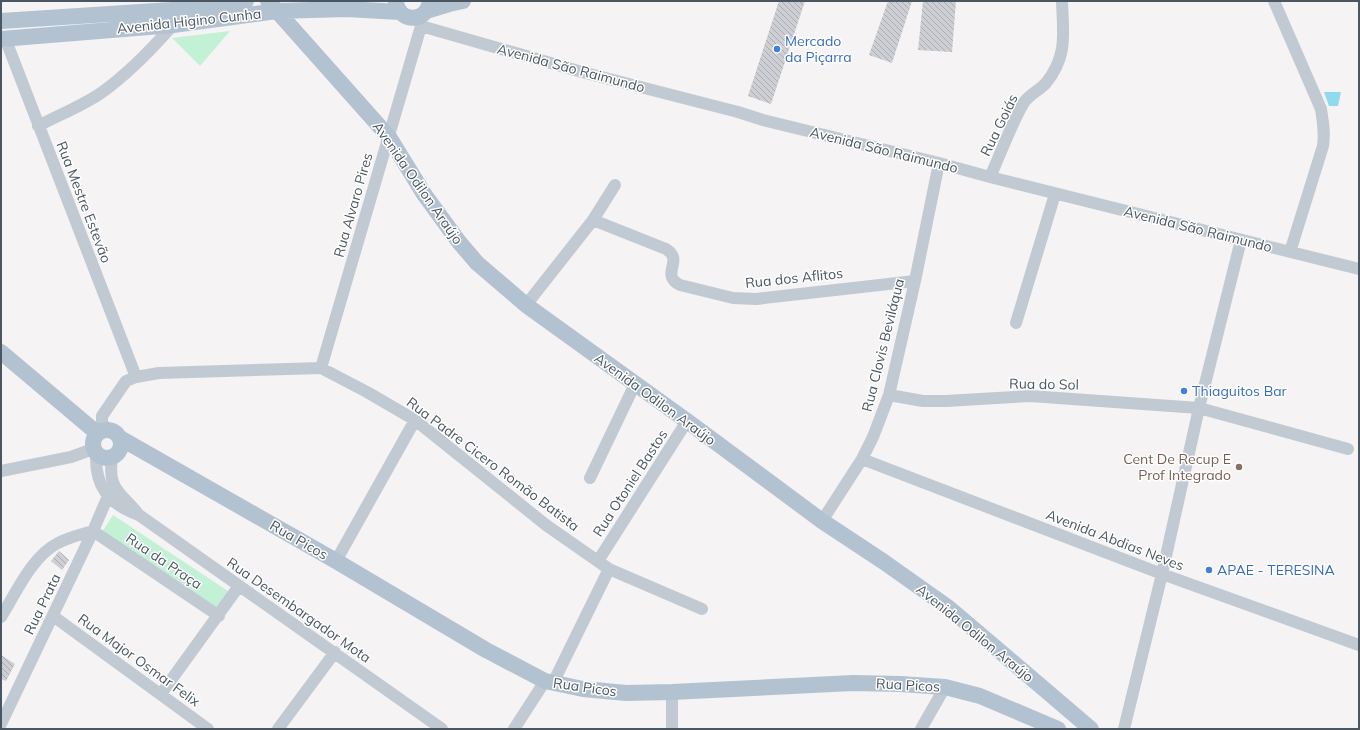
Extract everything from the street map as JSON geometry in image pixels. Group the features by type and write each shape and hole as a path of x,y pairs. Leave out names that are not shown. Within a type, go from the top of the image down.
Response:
{"main road":[{"name":"Avenida Higino Cunha","path":"1,21 171,10 246,1"},
{"path":"424,14 449,4 463,1"},
{"name":"Avenida Higino Cunha","path":"3,39 173,25 272,6 352,9 398,6 408,17 424,14"},
{"name":"Avenida Odilon Araújo","path":"272,6 389,137 424,194 476,263 526,305 687,421 822,521 884,562 949,608 1091,729"},
{"path":"1,352 101,432"},
{"path":"111,430 120,438 120,449 117,454 112,457 101,457 95,451 92,443 94,437 101,432 111,430"},
{"name":"Rua Picos","path":"120,438 486,650 549,682 626,693 853,683 945,687 980,696 1058,729"}],"street":[{"name":"Rua Goiás","path":"990,178 1024,102 1045,84 1061,55 1064,43 1062,1"},
{"path":"1274,1 1321,109 1325,136 1290,252"},
{"name":"Rua Alvaro Pires","path":"321,368 424,14"},
{"name":"Avenida São Raimundo","path":"424,14 582,72 738,112 763,120 939,163 990,178 1359,270"},
{"path":"38,126 87,101 115,83 146,54 173,25"},
{"name":"Rua Mestre Estevão","path":"3,39 136,377"},
{"name":"Rua Clovis Beviláqua","path":"822,521 862,459 873,438 888,395 915,281 939,163"},
{"path":"526,305 593,220 615,185"},
{"path":"1016,323 1055,194"},
{"name":"Rua dos Aflitos","path":"593,220 670,252 674,260 671,274 675,283 733,298 756,299 779,297 915,281"},
{"path":"1124,729 1162,574 1199,408 1241,240"},
{"name":"Rua Padre Cicero Romão Batista","path":"101,432 102,416 126,381 131,378 159,373 321,368 367,392 415,420 546,525 609,569 702,609"},
{"path":"590,478 635,384"},
{"name":"Rua do Sol","path":"888,395 923,401 1030,396 1199,408 1348,448"},
{"path":"336,562 415,420"},
{"name":"Rua Otoniel Bastos","path":"598,561 687,421"},
{"path":"1,471 95,451"},
{"name":"Rua Desembargador Mota","path":"95,451 100,485 108,496 117,504 128,511 139,515 334,652 428,725 442,729"},
{"name":"Rua Desembargador Mota","path":"112,457 111,469 114,485 139,515"},
{"name":"Avenida Abdias Neves","path":"862,459 1162,574 1359,645"},
{"name":"Rua Prata","path":"1,724 93,531 108,496"},
{"path":"1,618 34,564 45,552 57,543 93,531"},
{"name":"Rua da Praça","path":"93,531 219,616"},
{"path":"514,729 549,682 609,569"},
{"path":"161,694 219,616 239,586"},
{"name":"Rua Major Osmar Felix","path":"53,616 208,729"},
{"path":"278,729 334,652"},
{"path":"921,729 945,687"},
{"path":"672,692 672,729"}],"green space":[{"path":"230,31 200,66 172,38"},
{"path":"113,515 231,593 219,610 102,532"}],"water":[{"path":"1324,92 1341,92 1338,106 1329,106"}],"building":[{"name":"Mercado da Piçarra","path":"779,1 805,1 771,104 748,96"},
{"path":"888,1 912,1 892,63 869,55"},
{"path":"923,1 956,1 952,52 918,50"},
{"path":"59,551 69,560 62,570 51,561"},
{"path":"1,655 15,664 6,681 1,679"}],"place":[{"name":"Mercado da Piçarra","path":"777,49"},
{"name":"Thiaguitos Bar","path":"1184,391"},
{"name":"Cent De Recup E Prof Integrado","path":"1239,467"},
{"name":"APAE - TERESINA","path":"1209,570"}]}
